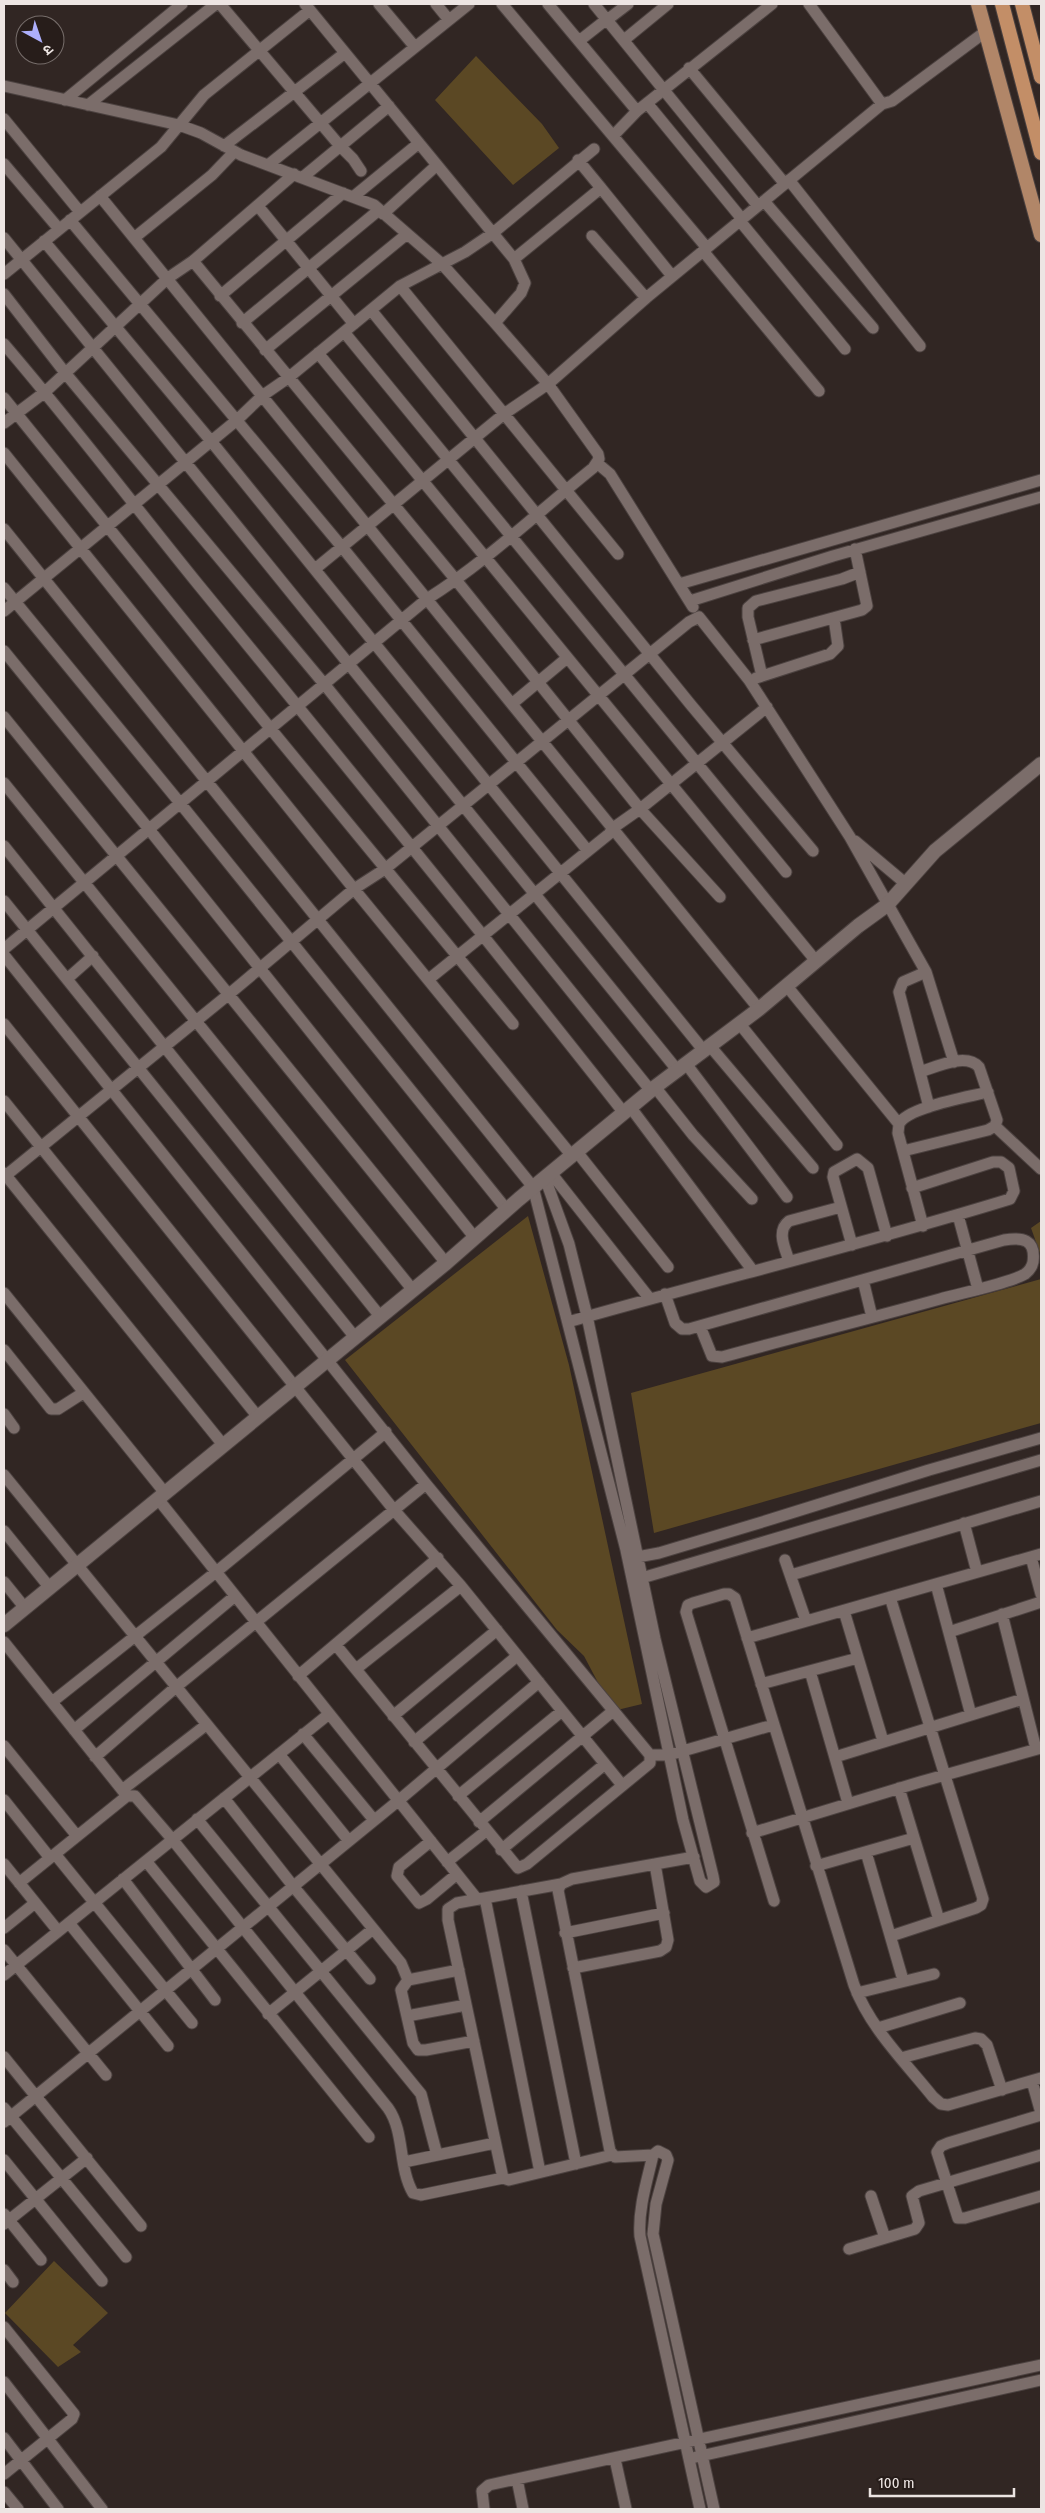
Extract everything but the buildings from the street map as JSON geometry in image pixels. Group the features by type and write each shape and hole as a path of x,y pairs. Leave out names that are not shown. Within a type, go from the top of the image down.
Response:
{"highway":[{"path":"1002,4 1041,153"},
{"path":"1022,4 1041,77"}],"main road":[{"path":"978,4 1041,235"}],"street":[{"path":"65,100 182,4"},
{"path":"88,105 216,4"},
{"path":"220,4 353,159 360,171"},
{"path":"379,4 415,47"},
{"path":"436,4 449,20"},
{"path":"268,165 469,4"},
{"path":"502,4 612,136 818,391"},
{"path":"548,4 637,110"},
{"path":"594,4 664,90 761,203 873,328"},
{"path":"579,40 628,4"},
{"path":"624,40 668,4"},
{"path":"612,136 637,110 772,4"},
{"path":"809,4 882,104"},
{"path":"4,274 161,147 180,126 192,107 204,95 308,7 514,259 524,283 521,293 495,323"},
{"path":"314,570 504,414 548,384 672,276 882,104 892,101 985,32"},
{"path":"134,238 212,175 229,149 294,91 345,53"},
{"path":"689,68 787,182 920,346"},
{"path":"4,86 180,126 201,133 229,149 268,165 369,202 442,264 548,384 598,454 597,464 456,580 427,599 402,622 270,728 207,783 116,854 4,949"},
{"path":"647,103 845,349"},
{"path":"4,423 66,374 93,350 114,326 168,278 193,261 258,206 340,146 389,106"},
{"path":"4,119 80,212"},
{"path":"220,296 285,241 419,143"},
{"path":"4,610 237,420 262,396 288,378 400,286 442,264 493,233 594,148"},
{"path":"578,160 672,276"},
{"path":"4,164 59,229"},
{"path":"242,323 307,268 381,212 437,165"},
{"path":"514,259 601,188"},
{"path":"100,196 759,1009"},
{"path":"258,206 354,324"},
{"path":"70,220 342,547 588,851"},
{"path":"265,350 407,234"},
{"path":"592,236 646,298"},
{"path":"4,238 93,350 536,893 787,1197"},
{"path":"44,241 210,441 561,873 707,1048 814,1168"},
{"path":"193,261 242,323 456,580 640,809 720,897"},
{"path":"400,286 618,554"},
{"path":"4,294 66,374 325,685 654,1089 752,1199"},
{"path":"371,310 813,851"},
{"path":"344,332 786,872"},
{"path":"4,344 45,392 133,505 298,706 410,848 627,1110 753,1271"},
{"path":"318,353 816,961"},
{"path":"4,398 106,527 513,1024"},
{"path":"4,453 354,889 668,1267"},
{"path":"597,464 610,474 699,617 749,680 850,837 926,972 954,1062"},
{"path":"679,584 1041,480"},
{"path":"690,601 855,550 1041,497"},
{"path":"4,530 534,1187 568,1322 633,1558"},
{"path":"753,640 862,610 867,606 855,550"},
{"path":"762,676 748,617 750,604 776,594 842,579 860,572"},
{"path":"4,588 180,803 506,1210"},
{"path":"224,1446 4,1175 228,995 354,889 385,868 689,622 699,617"},
{"path":"749,680 830,654 836,650 838,646 834,618"},
{"path":"4,651 148,828 475,1238"},
{"path":"512,704 567,658"},
{"path":"429,978 609,834 613,828 640,809 766,707"},
{"path":"4,717 446,1263"},
{"path":"4,1625 224,1446 379,1315 446,1263 506,1210 627,1110 759,1009 887,905 935,852 1041,764"},
{"path":"4,783 412,1289"},
{"path":"850,837 906,883"},
{"path":"4,846 94,956 379,1315"},
{"path":"4,902 354,1336"},
{"path":"4,955 110,1091 328,1359 426,1484 650,1755 650,1763 521,1868 515,1866 336,1644"},
{"path":"67,979 94,956"},
{"path":"926,972 903,982 900,992 929,1107"},
{"path":"786,986 899,1124"},
{"path":"739,1023 837,1145"},
{"path":"4,1024 394,1510 438,1558 622,1785"},
{"path":"903,1151 988,1130 995,1126 997,1120 979,1067 975,1062 969,1060 954,1062 920,1072"},
{"path":"923,1226 898,1133 899,1124 908,1115 929,1107 988,1092"},
{"path":"4,1101 258,1417"},
{"path":"995,1126 1041,1169"},
{"path":"852,1245 834,1182 834,1172 850,1161 860,1160 868,1168 887,1236"},
{"path":"568,1322 665,1294 923,1226 1010,1199 1013,1196 1009,1168 1006,1164 993,1162 912,1188"},
{"path":"548,1175 650,1299"},
{"path":"548,1175 569,1244 587,1316 669,1755 694,1857 702,1885 706,1887 714,1882 714,1876 637,1579"},
{"path":"789,1261 782,1235 785,1224 789,1221 841,1207"},
{"path":"958,1215 970,1251 978,1289"},
{"path":"665,1294 679,1327 689,1329 1020,1237 1027,1241 1032,1250 1031,1268 1024,1274 978,1289 722,1357 712,1356 709,1353 700,1326"},
{"path":"863,1280 872,1317"},
{"path":"4,1293 83,1393 216,1572 447,1862 481,1899 540,2172"},
{"path":"4,1350 51,1408 58,1409 83,1393"},
{"path":"4,1414 14,1428"},
{"path":"52,1702 135,1638 386,1432"},
{"path":"633,1558 1041,1438"},
{"path":"637,1579 1041,1460"},
{"path":"4,1475 401,1963 408,1980"},
{"path":"95,1757 176,1687 426,1484"},
{"path":"791,1575 1041,1501"},
{"path":"964,1524 977,1572"},
{"path":"4,1531 50,1588"},
{"path":"747,1638 1036,1555 1041,1594"},
{"path":"298,1676 438,1558"},
{"path":"785,1560 806,1621"},
{"path":"4,1582 25,1608"},
{"path":"936,1584 971,1715"},
{"path":"356,1669 461,1586"},
{"path":"774,1901 752,1833 686,1608 693,1603 724,1594 732,1595 747,1638 801,1818 862,2006 901,2058 933,2097 942,2104 1037,2080 1041,2114 941,2146 937,2152 956,2214 961,2218 1041,2196"},
{"path":"74,1730 235,1596"},
{"path":"890,1597 982,1899 981,1905 976,1908 890,1936"},
{"path":"949,1632 1041,1602"},
{"path":"844,1611 883,1741"},
{"path":"752,1833 899,1788 1039,1749 1002,1614"},
{"path":"393,1716 497,1630"},
{"path":"4,1642 124,1793 134,1796 172,1839 393,2115 411,2189 416,2195 503,2178 509,2180 612,2155 619,2157 653,2155 658,2151 668,2157 656,2204 652,2234 714,2509"},
{"path":"414,1742 517,1656"},
{"path":"761,1684 858,1658"},
{"path":"810,1671 848,1803"},
{"path":"126,2257 62,2178 6,2115 36,2096 349,1841 539,1682"},
{"path":"835,1757 1024,1699"},
{"path":"458,1796 562,1711"},
{"path":"447,1862 482,1826 583,1736 613,1712"},
{"path":"4,1975 329,1714"},
{"path":"19,1883 77,1836 124,1793 206,1725"},
{"path":"650,1755 669,1755 773,1725"},
{"path":"303,1734 374,1820"},
{"path":"4,1746 77,1836"},
{"path":"279,1754 349,1841"},
{"path":"501,1850 605,1764"},
{"path":"899,1788 939,1920"},
{"path":"224,1798 293,1886 370,1979"},
{"path":"4,1800 95,1902 192,2023"},
{"path":"197,1820 421,2094 437,2155"},
{"path":"816,1866 914,1838"},
{"path":"431,1841 399,1867 396,1876 399,1880 419,1903 427,1899 457,1874"},
{"path":"866,1852 903,1980"},
{"path":"503,2178 448,1920 448,1909 456,1903 562,1884 572,1879 694,1857"},
{"path":"146,1860 268,2014 369,2137"},
{"path":"4,1864 58,1931"},
{"path":"573,1968 663,1950 668,1940 654,1864"},
{"path":"123,1879 215,2000"},
{"path":"562,1884 558,1895 612,2155"},
{"path":"521,1891 576,2164"},
{"path":"4,1928 35,1903"},
{"path":"565,1932 664,1913"},
{"path":"69,1922 168,2046"},
{"path":"268,2014 373,1929"},
{"path":"4,1950 106,2074"},
{"path":"459,1970 408,1980 401,1990 413,2043 418,2050 474,2040"},
{"path":"857,1993 903,1980 934,1974"},
{"path":"878,2028 960,2003"},
{"path":"407,2016 466,2004"},
{"path":"901,2058 975,2038 981,2039 987,2045 1002,2090"},
{"path":"4,2057 141,2226"},
{"path":"404,2162 495,2143"},
{"path":"653,2155 640,2224 640,2236 700,2509"},
{"path":"850,2249 916,2229 919,2223 912,2196 919,2191 1041,2155"},
{"path":"41,2260 5,2219 35,2199 87,2158"},
{"path":"4,2160 102,2281"},
{"path":"871,2196 885,2238"},
{"path":"4,2270 13,2282"},
{"path":"4,2327 74,2414 72,2419 4,2474"},
{"path":"484,2509 481,2496 485,2487 1041,2368"},
{"path":"689,2459 1041,2380"},
{"path":"4,2382 102,2509"},
{"path":"4,2438 58,2509"},
{"path":"616,2459 624,2509"},
{"path":"516,2480 523,2509"},
{"path":"4,2492 18,2509"}],"shaded area":[{"path":"476,56 542,124 559,148 513,185 435,100"},
{"path":"528,1216 569,1365 642,1704 613,1711 584,1656 557,1630 345,1360"},
{"path":"1041,1221 1041,1256 1031,1228"},
{"path":"1041,1279 1041,1423 654,1533 631,1393"},
{"path":"54,2261 108,2313 73,2345 81,2352 58,2367 5,2313"}]}
